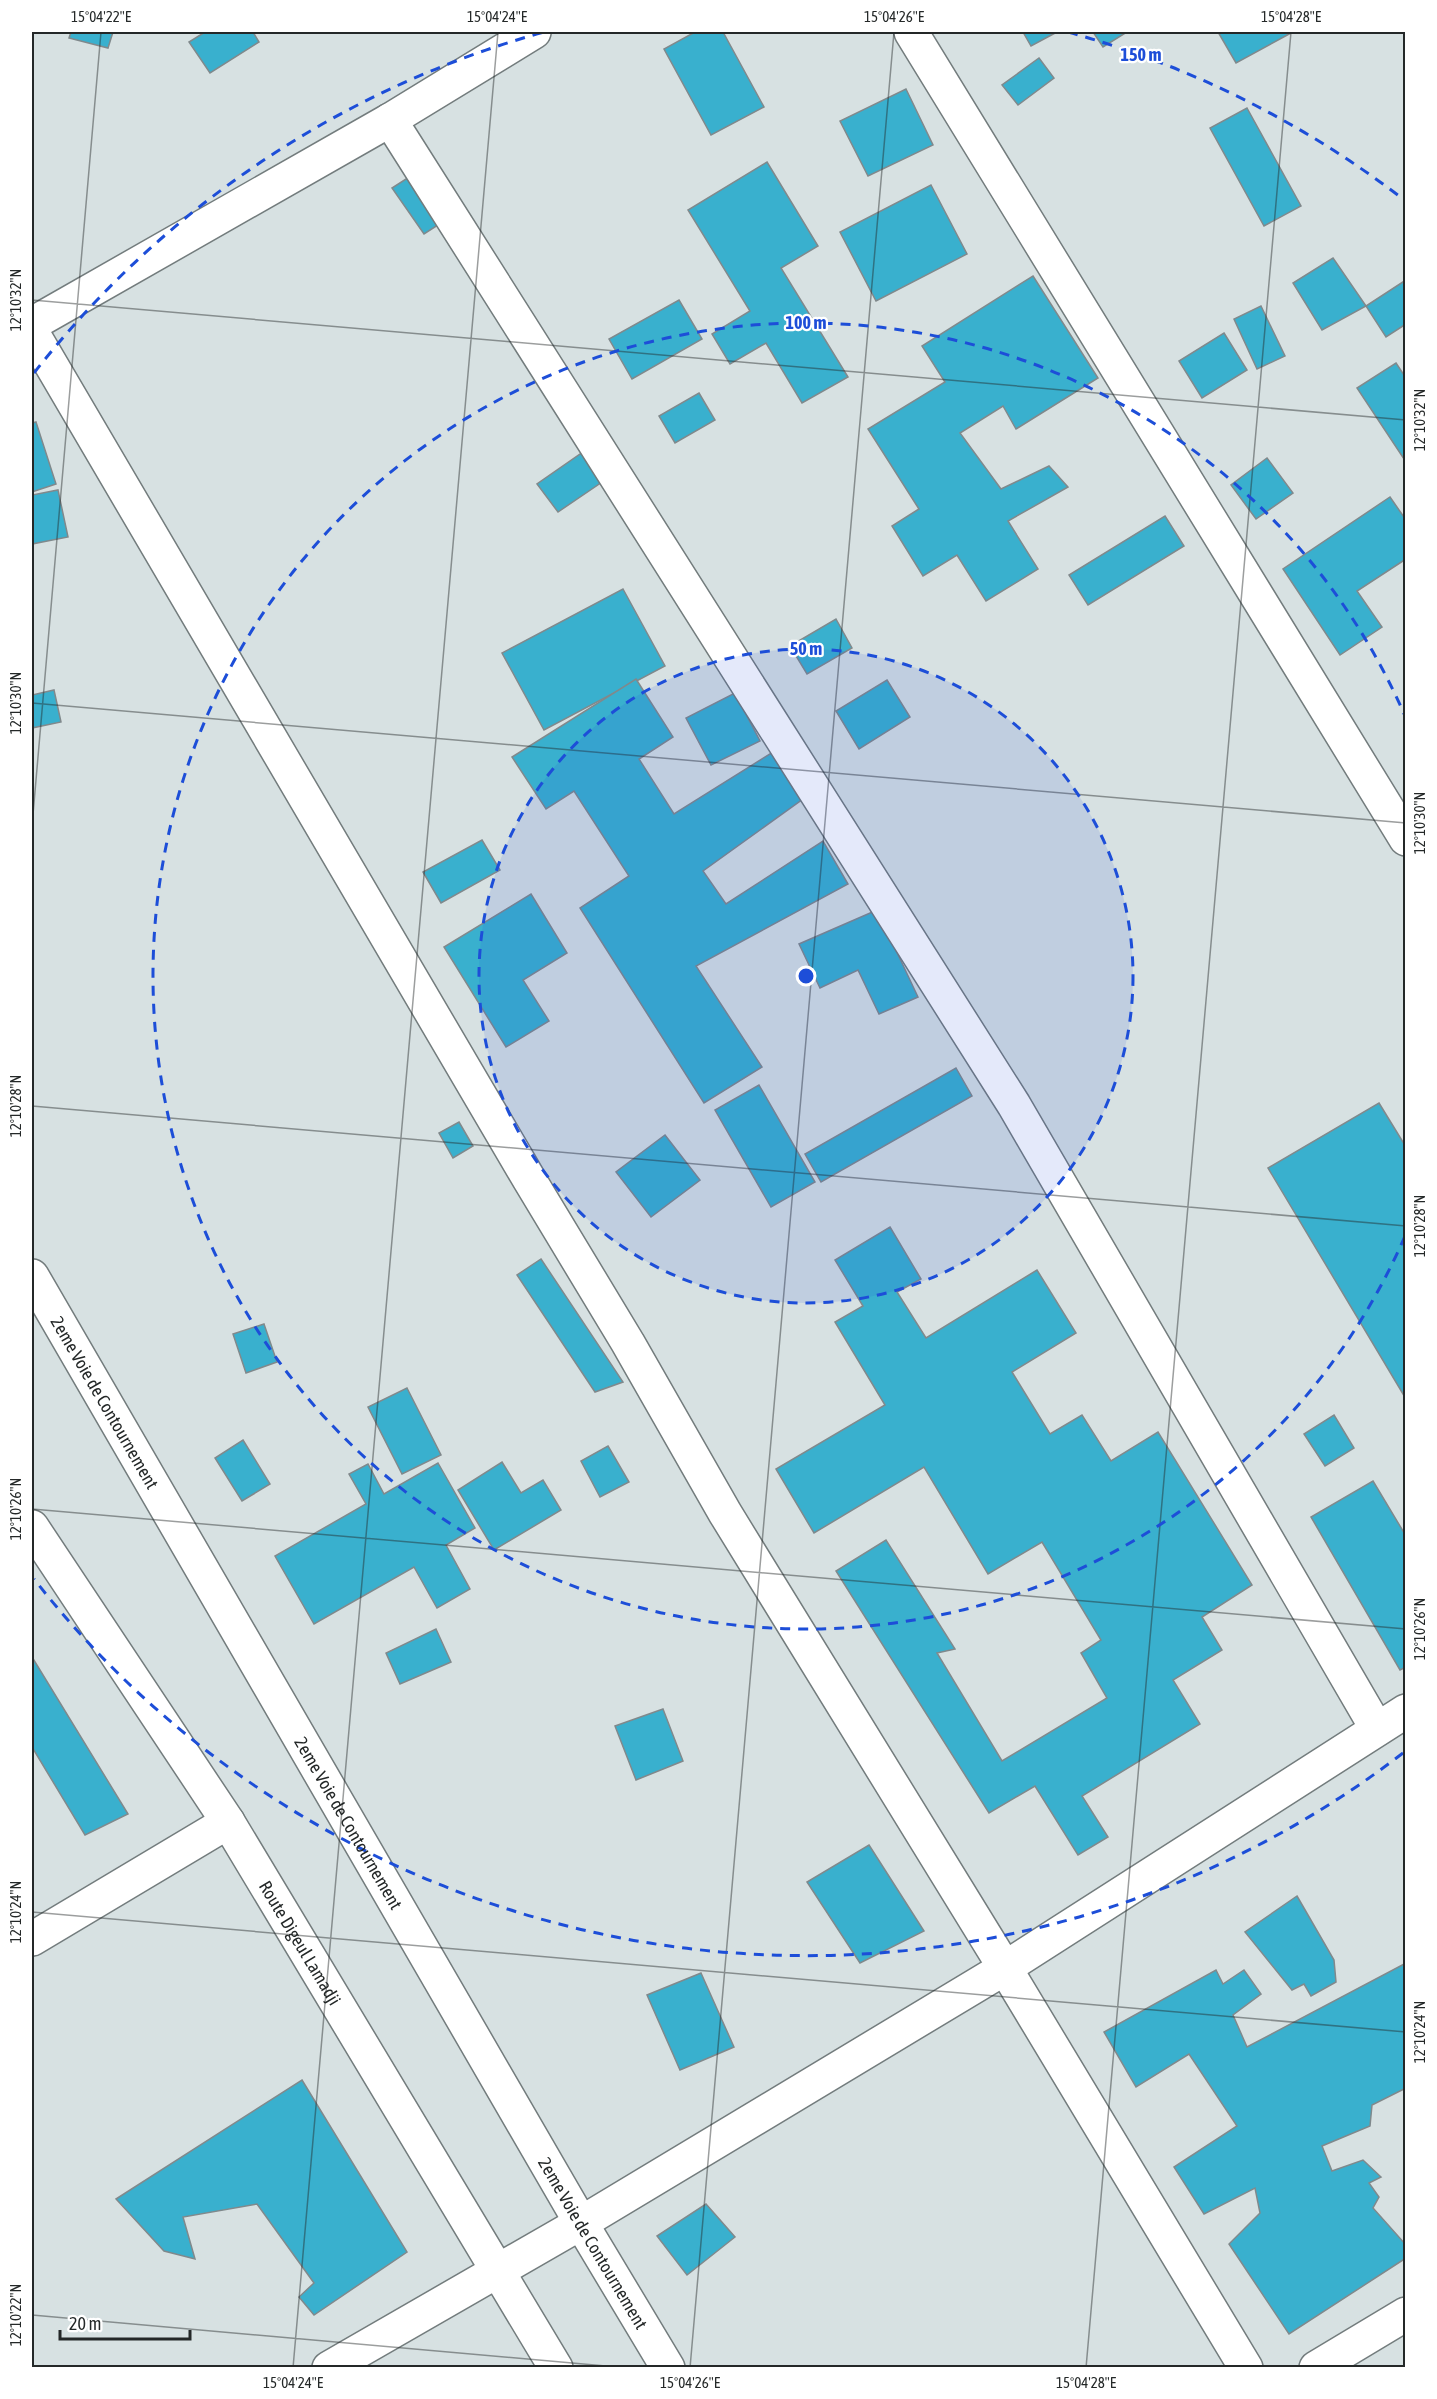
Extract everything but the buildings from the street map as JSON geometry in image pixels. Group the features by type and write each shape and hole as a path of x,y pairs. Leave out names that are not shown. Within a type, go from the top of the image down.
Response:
{"street":[{"path":"32,324 390,120 534,32"},
{"path":"911,32 1406,839"},
{"path":"390,120 1014,1104 1377,1729"},
{"path":"32,332 523,1169 628,1343 725,1513 1005,1968 1246,2367"},
{"name":"2eme Voie de Contournement","path":"32,1276 581,2223 668,2367"},
{"name":"Route Digeul Lamadji","path":"32,1527 228,1822 556,2367"},
{"path":"329,2367 498,2272 1005,1968 1406,1711"},
{"path":"32,1939 228,1822"},
{"path":"1316,2367 1406,2314"}]}
